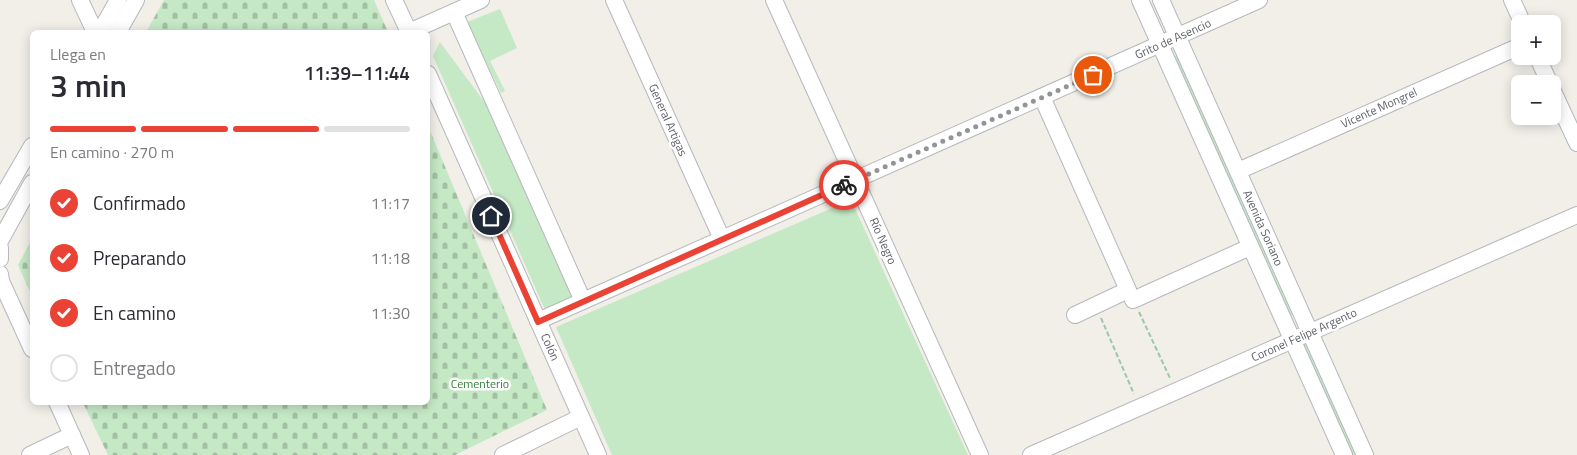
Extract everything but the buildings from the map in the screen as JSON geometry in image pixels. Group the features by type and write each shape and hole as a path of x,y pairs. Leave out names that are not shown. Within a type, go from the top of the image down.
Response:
{"street":[{"path":"80,0 94,30"},
{"path":"101,30 118,0"},
{"path":"119,30 136,0"},
{"path":"394,0 408,30"},
{"path":"414,30 481,0"},
{"name":"General Artigas","path":"614,0 722,239"},
{"name":"Río Negro","path":"774,0 980,455"},
{"name":"Avenida Soriano","path":"1140,0 1344,455"},
{"name":"Avenida Soriano","path":"1161,0 1365,455"},
{"name":"Grito de Asencio","path":"538,322 1259,0"},
{"path":"1512,0 1519,15"},
{"path":"454,12 584,301"},
{"name":"Vicente Mongrel","path":"1238,171 1511,50"},
{"name":"Colón","path":"430,79 598,455"},
{"path":"1042,97 1128,290 1075,315"},
{"path":"1561,108 1577,143"},
{"path":"0,201 30,149"},
{"path":"0,241 30,187"},
{"name":"Coronel Felipe Argento","path":"1031,455 1577,215"},
{"path":"1133,300 1250,247"},
{"path":"0,248 0,259"},
{"path":"0,274 30,344"},
{"path":"58,405 81,455"},
{"path":"502,455 581,417"},
{"path":"30,455 72,435"}],"path":[{"path":"1133,300 1177,392"},
{"path":"1096,305 1140,407"}],"green space":[{"path":"164,0 374,0 387,30 147,30"},
{"path":"500,9 517,48 490,61 505,91 501,93 467,22"},
{"path":"440,42 494,115 576,296 545,310 433,56"},
{"path":"1179,55 1294,314 1289,317 1173,57"},
{"name":"Cementerio","path":"430,131 547,410 455,455 108,455 84,405 430,405"},
{"path":"851,200 968,455 612,455 556,327"},
{"path":"30,243 30,292 18,265"},
{"path":"1307,342 1358,455 1350,455 1301,345"}],"way so far":[{"path":"844,185 1093,75"}],"route":[{"path":"491,216 538,322 844,185"}]}
